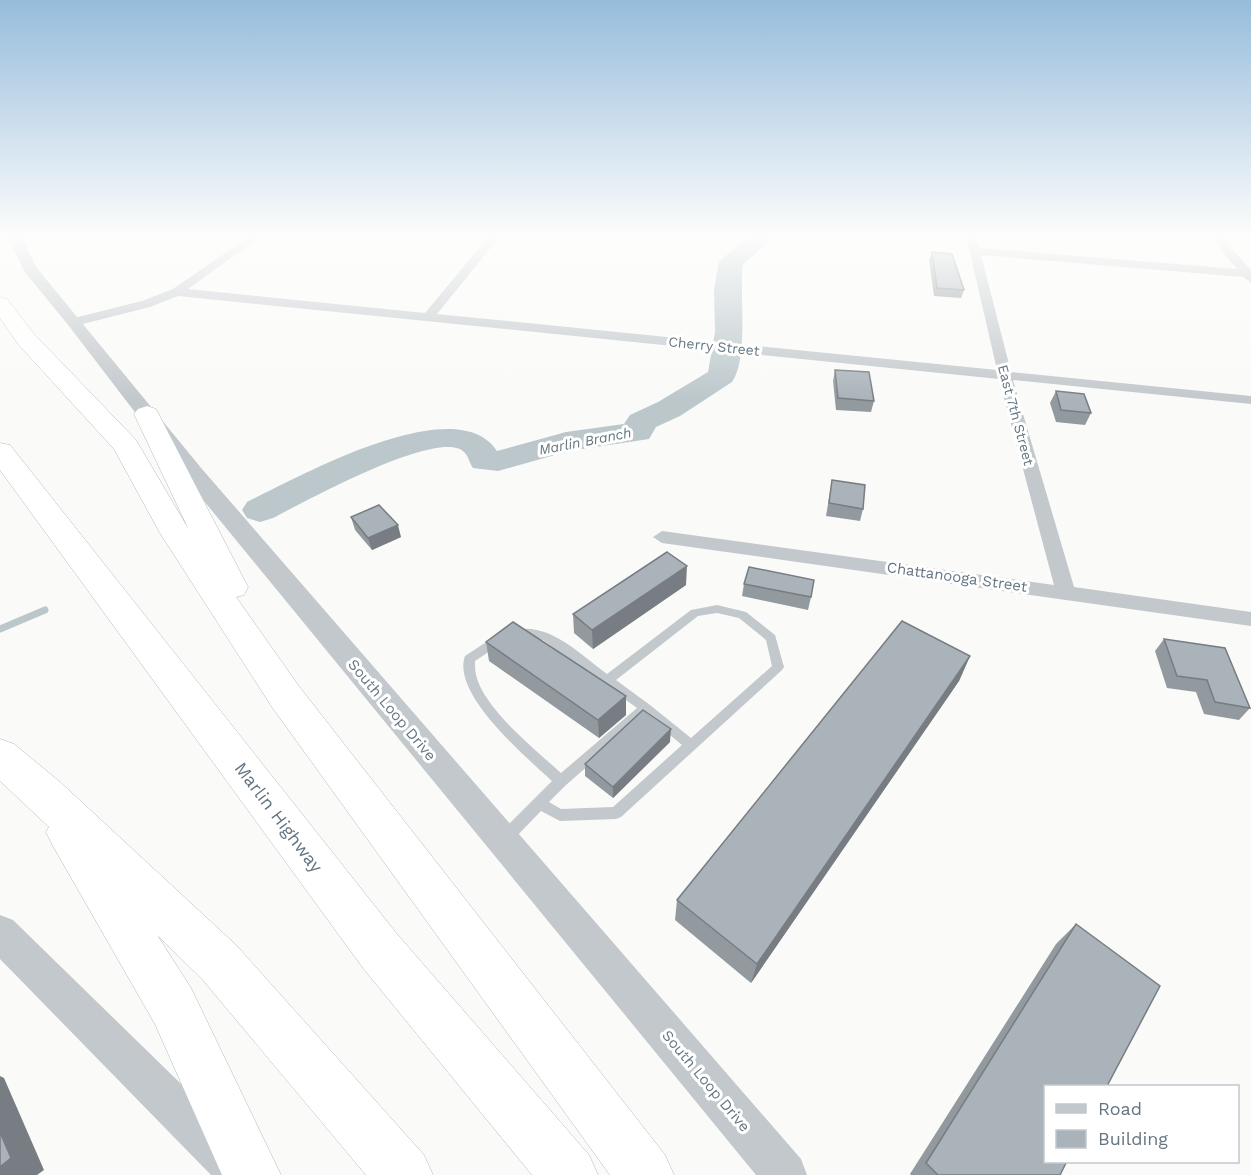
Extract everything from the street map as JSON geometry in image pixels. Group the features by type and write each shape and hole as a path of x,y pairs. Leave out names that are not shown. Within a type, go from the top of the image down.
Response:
{"highway":[{"path":"0,303 26,339 126,446 175,533 285,696 645,1175"},
{"path":"147,414 285,696"},
{"name":"Marlin Highway","path":"0,451 380,951 569,1175"},
{"path":"0,756 45,795 219,962 404,1175"},
{"path":"45,795 173,1006 252,1175"}],"street":[{"name":"South Loop Drive","path":"48,290 219,505 785,1175"},
{"path":"75,322 146,304 180,290"},
{"path":"428,317 451,290"},
{"name":"East 7th Street","path":"984,290 1005,376 1066,593"},
{"name":"Cherry Street","path":"177,292 1251,400"},
{"name":"Chattanooga Street","path":"662,537 1251,619"},
{"path":"0,933 242,1175"}],"lane":[{"path":"539,803 560,815 616,813 778,667 771,638 742,615 717,609 695,614 607,680"},
{"path":"561,781 490,711 476,690 467,670 469,659 502,637 526,632 546,636 646,708 692,745"},
{"path":"503,840 561,781 646,708"}],"building":[{"path":"835,370 869,372 874,401 838,398"},
{"path":"1056,391 1084,394 1091,413 1061,410"},
{"path":"832,480 865,485 863,509 829,503"},
{"path":"379,505 398,525 368,538 351,517"},
{"path":"667,552 687,566 592,630 573,614"},
{"path":"749,567 814,580 811,597 744,584"},
{"path":"902,621 970,656 757,964 677,900"},
{"path":"513,622 626,696 598,720 486,642"},
{"path":"1164,639 1225,648 1250,708 1215,702 1207,680 1177,676"},
{"path":"643,710 671,729 613,787 585,764"},
{"path":"1076,924 1160,986 1108,1085 1044,1085 1044,1163 1066,1163 1060,1175 938,1175 926,1163"},
{"path":"0,1132 11,1158 0,1167"}],"waterway":[{"name":"Marlin Branch","path":"260,510 369,458 402,446 432,439 457,438 476,445 485,461 498,461 566,442 638,432 641,422 669,409 722,376 729,332 727,290"},
{"name":"Marlin Branch","path":"0,629 45,610"}]}
